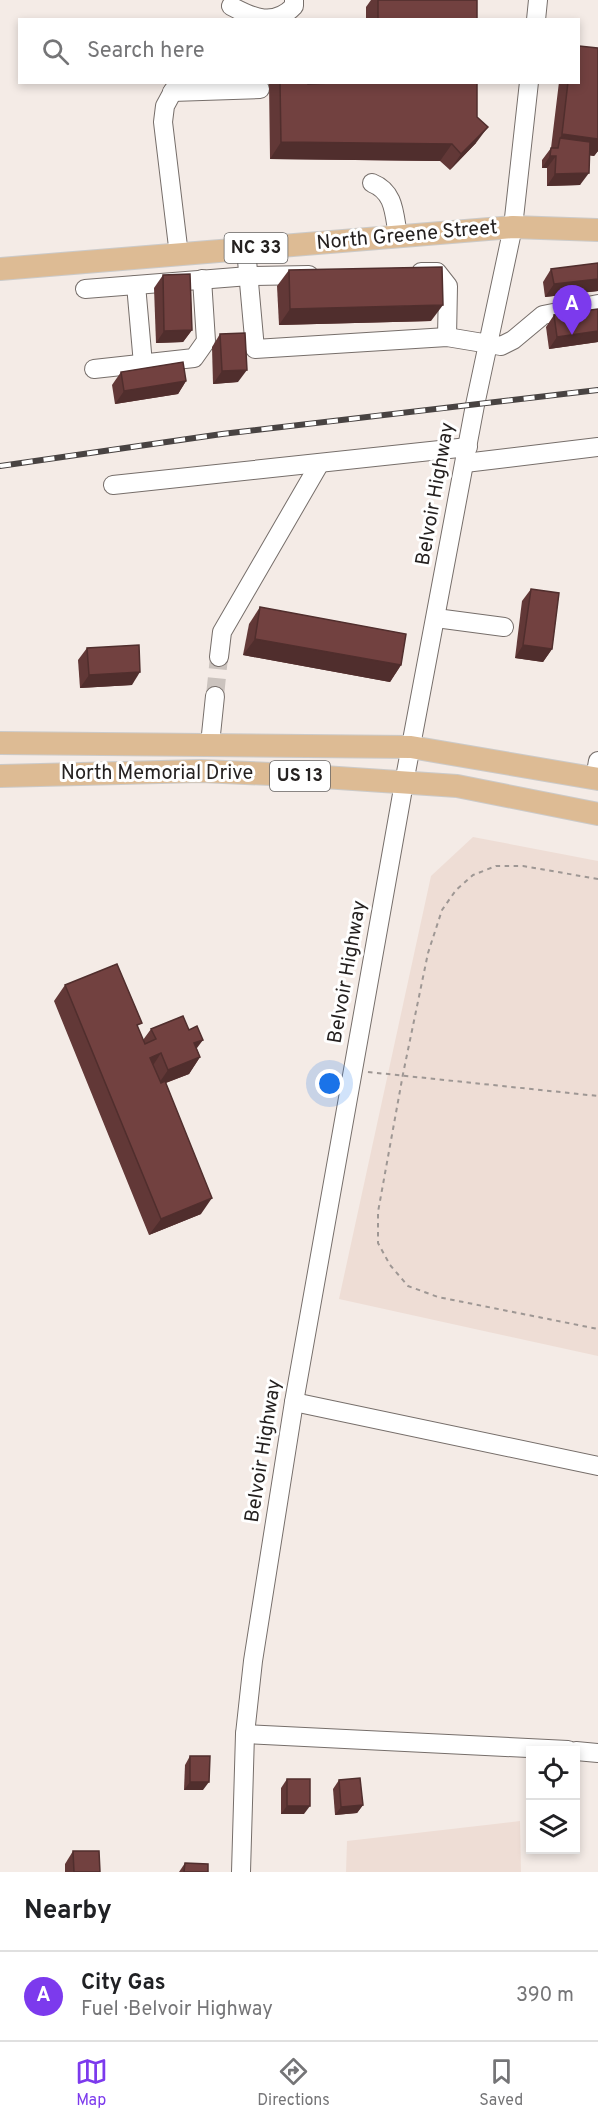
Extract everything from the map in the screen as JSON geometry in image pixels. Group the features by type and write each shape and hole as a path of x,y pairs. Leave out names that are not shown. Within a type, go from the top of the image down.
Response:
{"main road":[{"name":"North Greene Street","path":"0,269 513,227 598,230"},
{"name":"North Memorial Drive","path":"0,743 411,747 597,773"},
{"name":"North Memorial Drive","path":"0,776 201,771 457,786 598,814"}],"street":[{"path":"275,18 294,6 294,0"},
{"path":"536,18 538,0"},
{"path":"229,8 257,18"},
{"name":"Belvoir Highway","path":"241,1872 245,1734 253,1661 294,1402 404,783 466,455 513,227 529,84"},
{"path":"179,255 164,122 165,106 175,87 260,89"},
{"path":"372,183 383,187 390,195 398,236"},
{"path":"242,338 249,276 246,249"},
{"path":"402,273 437,272 448,286 447,337"},
{"path":"86,289 249,276 331,274"},
{"path":"94,369 194,358 206,341 202,279"},
{"path":"136,285 143,364"},
{"path":"206,341 242,338 255,349 447,337 466,338 488,345 501,346 513,340 543,315 598,304"},
{"path":"113,485 320,463 598,447"},
{"path":"219,657 222,632 320,463"},
{"path":"436,618 504,627"},
{"path":"210,744 215,696"},
{"path":"294,1402 598,1466"},
{"path":"245,1734 526,1748"},
{"path":"580,1751 598,1753"}],"path":[{"path":"598,879 523,866 496,866 473,875 456,890 442,910 428,953 378,1212 378,1243 390,1264 408,1287 438,1297 598,1329"},
{"path":"354,1071 403,1074 598,1096"}],"shaded area":[{"path":"473,837 598,861 598,1356 339,1299 431,876"},
{"path":"520,1821 521,1872 346,1872 347,1841"}],"building":[{"path":"378,0 477,0 477,18 378,18"},
{"path":"580,46 598,48 598,139 562,134 568,84 580,84"},
{"path":"280,84 477,84 477,117 488,127 461,154 452,144 281,142"},
{"path":"560,138 590,142 589,173 555,174 556,156 550,156 551,148 558,148"},
{"path":"598,263 598,279 554,284 551,269"},
{"path":"442,267 443,305 290,309 289,270"},
{"path":"190,274 192,330 164,331 163,275"},
{"path":"598,309 598,331 557,337 554,315"},
{"path":"245,333 247,370 222,371 220,334"},
{"path":"183,362 186,381 124,391 121,372"},
{"path":"531,589 559,593 552,649 523,645"},
{"path":"260,607 406,634 401,665 255,639"},
{"path":"139,645 140,672 89,675 87,648"},
{"path":"117,964 142,1023 137,1025 145,1044 156,1039 151,1029 183,1016 189,1030 197,1026 203,1040 194,1043 200,1057 168,1070 161,1053 150,1058 161,1083 165,1081 212,1198 161,1219 65,985"},
{"path":"190,1756 210,1756 209,1782 190,1782"},
{"path":"360,1778 363,1805 341,1807 339,1780"},
{"path":"287,1779 310,1779 310,1806 287,1806"},
{"path":"73,1851 99,1851 100,1872 74,1872"},
{"path":"185,1863 208,1864 208,1872 184,1872"}],"tunnel":[{"path":"215,696 219,657"}],"railway":[{"path":"0,466 222,434 598,390"}],"place":[{"name":"City Gas","path":"572,335"}]}
